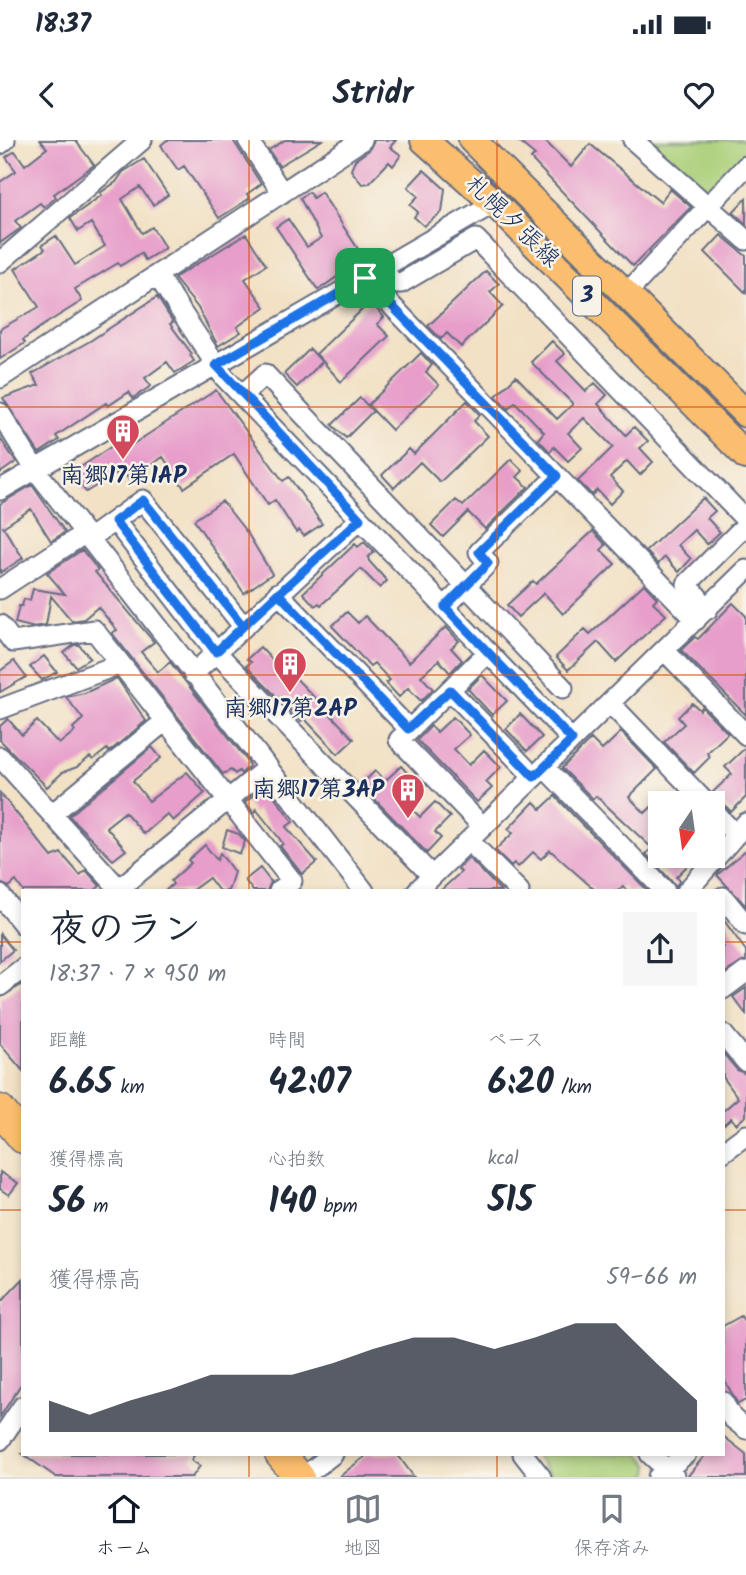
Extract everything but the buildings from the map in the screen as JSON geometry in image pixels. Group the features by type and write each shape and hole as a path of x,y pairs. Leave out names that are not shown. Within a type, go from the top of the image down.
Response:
{"highway":[{"path":"0,1110 21,1136"},
{"path":"282,1456 301,1477"}],"main road":[{"name":"札幌夕張線","path":"424,140 495,203 746,456"},
{"name":"札幌夕張線","path":"472,140 746,414"}],"street":[{"path":"0,144 5,140"},
{"path":"0,262 142,140"},
{"path":"248,140 282,192"},
{"path":"0,377 362,140"},
{"path":"633,140 746,240"},
{"path":"626,293 746,166"},
{"path":"0,490 495,203"},
{"path":"373,273 394,283 401,283 476,239 746,520"},
{"path":"373,273 557,476 702,614"},
{"path":"157,275 216,365 242,395 572,740"},
{"path":"242,395 265,374 563,688"},
{"path":"0,413 35,469 86,536 362,889"},
{"path":"445,607 488,563 479,552 557,476"},
{"path":"0,589 115,521 143,500 243,626"},
{"path":"194,674 360,519"},
{"path":"115,521 216,652 428,885 476,834 746,570"},
{"path":"702,614 687,584 746,525"},
{"path":"278,593 408,729"},
{"path":"0,625 12,642 94,631 292,881 282,889"},
{"path":"666,650 746,734"},
{"path":"488,652 399,740 517,889"},
{"path":"0,709 120,664"},
{"path":"450,690 663,889"},
{"path":"610,704 694,791"},
{"path":"52,814 164,722"},
{"path":"0,757 118,889"},
{"path":"120,889 268,767"},
{"path":"689,889 741,829 725,819"},
{"path":"703,874 715,889"},
{"path":"0,895 21,921"},
{"path":"725,899 746,925"},
{"path":"0,986 21,970"},
{"path":"725,988 746,972"},
{"path":"725,1036 746,1062"},
{"path":"725,1151 746,1135"},
{"path":"0,1440 21,1409"},
{"path":"301,1477 330,1456"},
{"path":"525,1456 541,1477"},
{"path":"652,1456 666,1475 684,1456"}],"green space":[{"path":"648,140 746,140 746,156 712,191 707,191"},
{"path":"536,1456 642,1456 650,1466 649,1473 644,1477 552,1477"}],"place":[{"name":"南郷17第1AP","path":"123,461"},
{"name":"南郷17第2AP","path":"290,694"},
{"name":"南郷17第3AP","path":"408,820"}],"route":[{"path":"365,278 216,365 224,377 360,519 278,593 243,626 143,500 115,521 216,652 278,593 408,729 450,690 534,777 572,740 445,607 488,563 479,552 557,476 365,278"}]}
